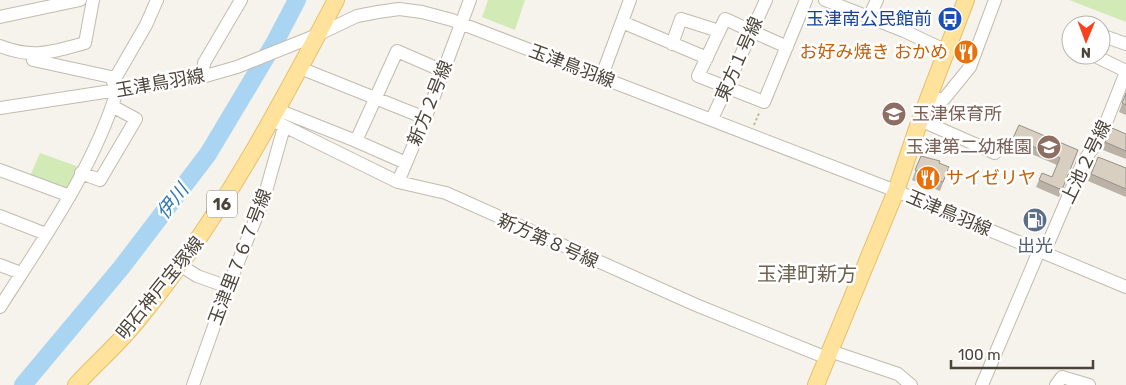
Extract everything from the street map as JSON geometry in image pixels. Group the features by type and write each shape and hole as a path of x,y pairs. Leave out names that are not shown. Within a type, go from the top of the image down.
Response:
{"main road":[{"name":"明石神戸宝塚線","path":"76,385 140,318 200,238 278,119 300,68 336,0"},
{"path":"816,385 896,191 920,120 966,0"}],"street":[{"path":"0,17 80,0"},
{"path":"0,46 46,54 85,43 93,0"},
{"path":"0,307 70,196 112,106 115,86 157,0"},
{"path":"202,77 204,63 241,0"},
{"name":"新方２号線","path":"398,182 425,118 470,0"},
{"path":"601,78 630,0"},
{"name":"東方１号線","path":"712,118 766,0"},
{"path":"787,48 725,19 698,76 764,102 787,48 806,0"},
{"path":"825,0 947,51"},
{"path":"869,17 877,0"},
{"path":"928,99 944,100 970,67 994,0"},
{"name":"玉津鳥羽線","path":"0,108 115,86 202,77 237,67 317,36 357,16 399,9 422,12 461,24 712,118 896,191 1126,287"},
{"path":"672,44 681,19 719,31"},
{"path":"622,22 706,58"},
{"path":"1111,39 1126,44"},
{"path":"356,141 397,51 443,71"},
{"path":"0,52 8,56 49,62 70,70 111,77 115,86"},
{"path":"1111,64 1126,71"},
{"path":"300,68 425,118"},
{"name":"上池２号線","path":"982,385 1083,162 1100,138 1126,71"},
{"path":"81,173 100,180 136,118 112,106"},
{"path":"278,119 356,141 406,163"},
{"name":"新方第８号線","path":"278,119 398,182 446,193 696,306 828,354 898,374 911,385"},
{"name":"玉津里７６７号線","path":"193,385 228,287 264,198 278,119"},
{"path":"920,120 995,153"},
{"path":"0,170 70,196"},
{"path":"0,216 46,234"},
{"path":"0,265 21,273"},
{"path":"180,265 197,276 228,287"},
{"path":"1056,385 1062,377 1089,385"}],"path":[{"path":"751,134 764,102"}],"green space":[{"path":"488,0 525,0 515,30 482,17"},
{"path":"1069,0 1126,0 1126,22"},
{"path":"40,153 79,167 68,190 30,176"}],"building":[{"path":"1126,93 1126,105 1122,103"},
{"path":"1019,125 1078,150 1062,190 1039,180 1042,173 1052,177 1060,158 1013,138"},
{"path":"1112,128 1126,134 1126,151 1105,142"},
{"path":"921,156 940,161 939,163 949,167 943,182 915,170"},
{"path":"1098,157 1126,168 1126,189 1091,174"}],"waterway":[{"name":"伊川","path":"23,385 121,268 208,154 275,42 297,0"}],"place":[{"name":"玉津南公民館前","path":"950,19"},
{"name":"お好み焼き おかめ","path":"966,52"},
{"name":"玉津保育所","path":"894,114"},
{"name":"玉津第二幼稚園","path":"1049,147"},
{"name":"サイゼリヤ","path":"928,178"},
{"name":"出光","path":"1035,220"}],"district":[{"name":"玉津町新方","path":"807,274"}]}
